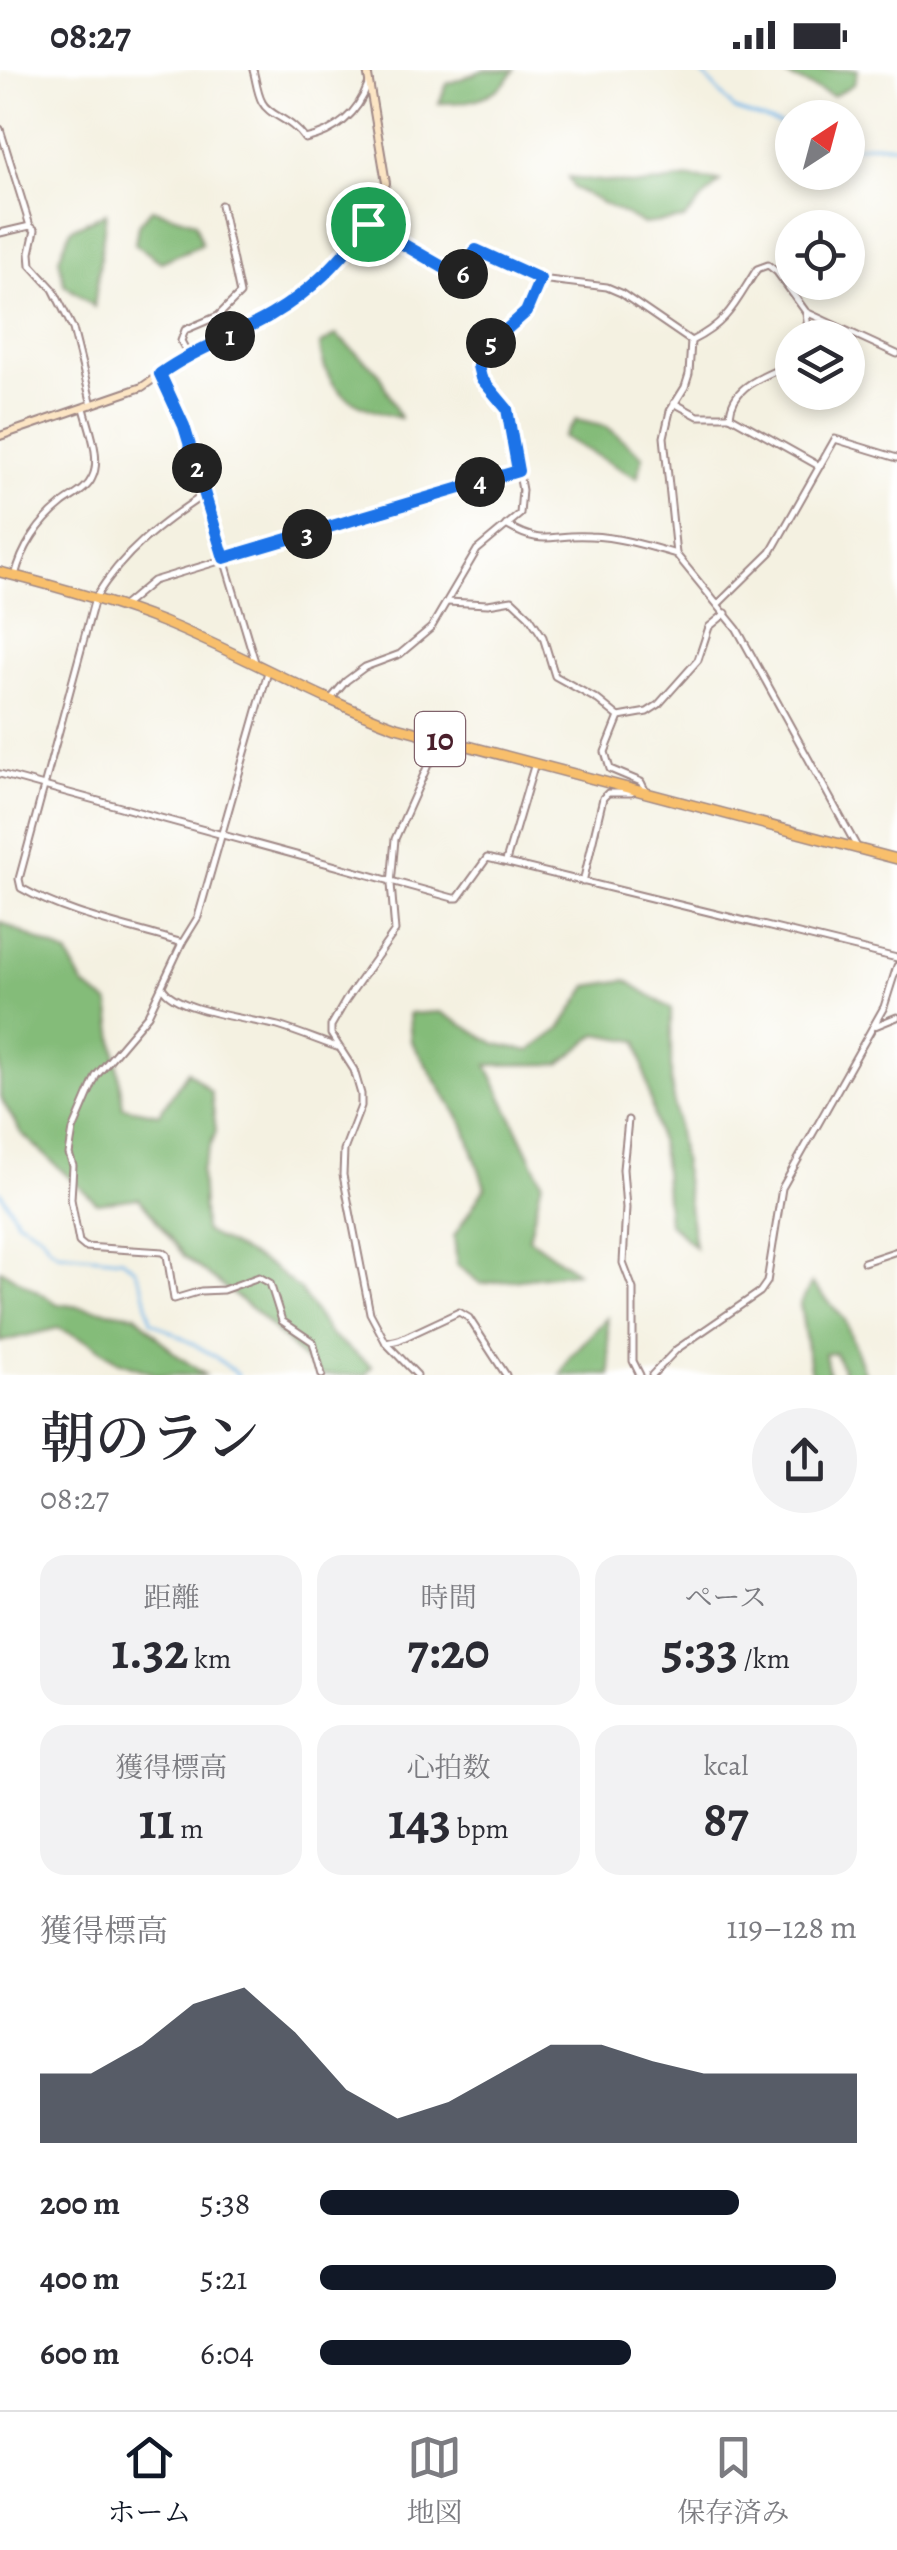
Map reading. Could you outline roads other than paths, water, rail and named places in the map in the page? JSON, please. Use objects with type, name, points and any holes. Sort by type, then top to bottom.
[{"type":"highway","name":"10","points":[[0,572],[122,607],[366,716],[434,738],[897,859]]},
{"type":"main road","points":[[0,436],[142,387],[188,355],[241,331],[293,300],[336,266],[368,224],[386,183],[368,70]]},
{"type":"street","points":[[253,70],[269,112],[298,128],[305,139],[330,132],[360,105],[368,85]]},
{"type":"street","points":[[0,128],[30,226],[36,233],[31,265],[54,289],[73,329],[93,444],[93,478],[56,508],[36,532],[20,556],[14,576]]},
{"type":"street","points":[[188,355],[181,341],[185,330],[218,316],[240,294],[221,205]]},
{"type":"street","points":[[368,224],[460,277],[476,250],[540,279],[608,287],[691,341]]},
{"type":"street","points":[[0,233],[30,226]]},
{"type":"street","points":[[691,341],[715,328],[731,313],[762,266],[772,267],[806,312],[897,354]]},
{"type":"street","points":[[330,700],[365,667],[400,654],[431,628],[478,550],[521,511],[507,409],[481,378],[478,366],[487,347],[526,312],[540,279]]},
{"type":"street","points":[[806,312],[807,320]]},
{"type":"street","points":[[691,341],[689,374],[666,422],[664,451],[676,554],[726,614],[857,848]]},
{"type":"street","points":[[730,416],[731,405],[744,387],[775,372]]},
{"type":"street","points":[[160,374],[184,426],[256,666]]},
{"type":"street","points":[[674,403],[698,416],[730,416],[819,466]]},
{"type":"street","points":[[718,604],[771,552],[835,438],[897,458]]},
{"type":"street","points":[[122,607],[153,581],[518,471]]},
{"type":"street","points":[[182,943],[96,918],[21,888],[19,878],[95,598],[116,565],[164,521],[205,494]]},
{"type":"street","points":[[506,525],[535,539],[591,536],[676,554]]},
{"type":"street","points":[[447,602],[488,604],[512,600],[543,637],[556,676],[619,717],[658,706],[698,660],[709,627],[726,614]]},
{"type":"street","points":[[268,671],[198,917],[148,1015],[96,1076],[73,1130],[68,1154],[74,1166],[71,1199],[79,1242],[85,1246],[167,1255],[174,1298],[263,1278],[270,1283],[282,1321],[313,1342],[322,1375]]},
{"type":"street","points":[[583,882],[603,798],[608,793],[641,791],[646,786],[610,769],[605,752],[619,717]]},
{"type":"street","points":[[417,1375],[386,1343],[370,1314],[343,1175],[344,1150],[361,1106],[361,1094],[354,1070],[331,1034],[334,1018],[395,931],[395,840],[428,765],[434,738]]},
{"type":"street","points":[[506,862],[535,764]]},
{"type":"street","points":[[0,774],[392,884],[458,898],[486,858],[897,958]]},
{"type":"street","points":[[652,1375],[677,1349],[760,1292],[767,1282],[782,1188],[875,1026],[891,993],[897,966]]},
{"type":"street","points":[[162,986],[185,1003],[277,1026],[340,1048]]},
{"type":"street","points":[[875,1026],[897,1017]]},
{"type":"street","points":[[628,1120],[622,1169],[626,1208],[623,1263],[634,1289],[634,1361],[640,1375]]},
{"type":"street","points":[[864,1262],[897,1251]]},
{"type":"street","points":[[386,1343],[460,1312],[469,1318],[506,1375]]},
{"type":"waterway","points":[[699,70],[735,110],[775,122]]},
{"type":"waterway","points":[[865,145],[897,146]]},
{"type":"waterway","points":[[0,1191],[17,1220],[41,1234],[58,1253],[122,1259],[135,1269],[151,1321],[213,1355],[238,1375]]}]
